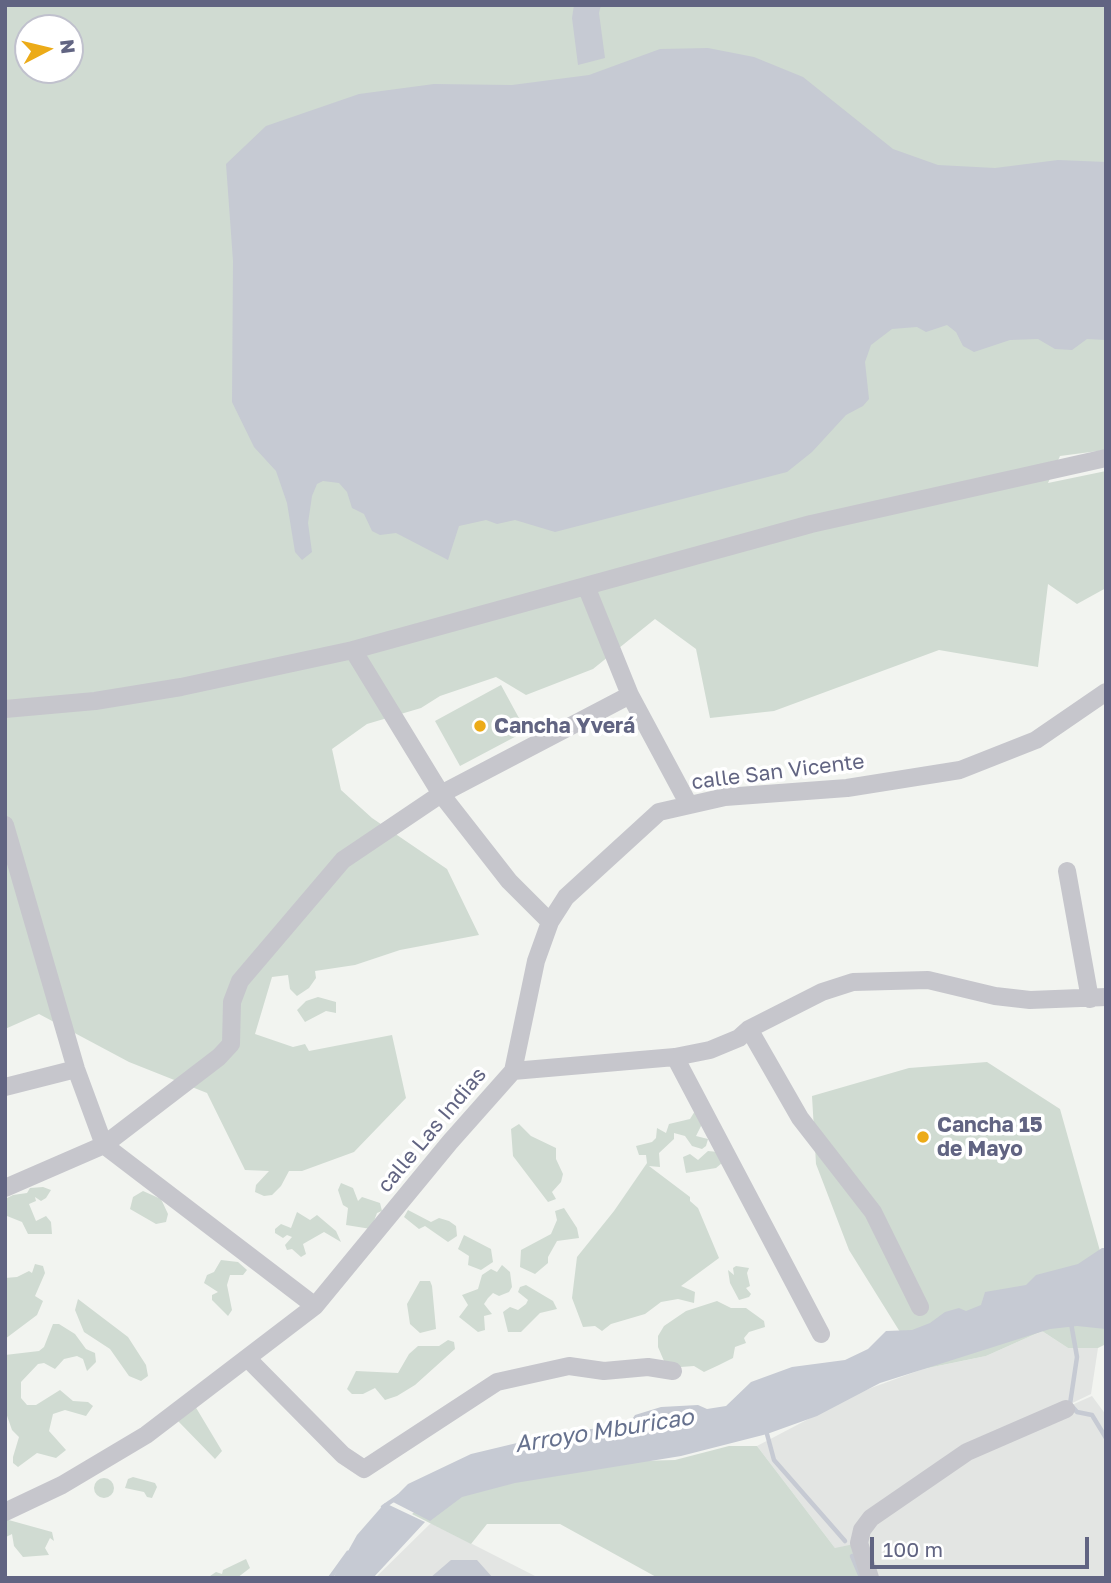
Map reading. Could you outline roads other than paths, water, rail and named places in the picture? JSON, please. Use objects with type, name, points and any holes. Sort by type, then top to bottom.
[{"type":"street","points":[[5,709],[95,701],[181,687],[353,650],[811,524],[1106,458]]},
{"type":"street","points":[[586,586],[630,695],[689,805]]},
{"type":"street","points":[[353,650],[441,794],[509,881],[550,922]]},
{"type":"street","name":"calle San Vicente","points":[[513,1071],[536,961],[550,922],[566,897],[659,812],[725,797],[847,789],[960,770],[1036,740],[1106,692]]},
{"type":"street","points":[[5,1188],[104,1145],[219,1057],[231,1044],[232,1002],[240,981],[343,859],[441,794],[630,695]]},
{"type":"street","points":[[5,825],[76,1069],[104,1145],[315,1306]]},
{"type":"street","points":[[1067,871],[1098,998]]},
{"type":"street","name":"calle Las Indias","points":[[5,1512],[62,1485],[146,1435],[315,1306],[450,1142],[513,1071],[675,1057],[710,1050],[739,1038],[749,1029],[822,992],[853,982],[928,980],[995,996],[1030,1000],[1098,998]]},
{"type":"street","points":[[749,1029],[800,1118],[873,1212],[920,1307]]},
{"type":"street","points":[[675,1057],[821,1334]]},
{"type":"street","points":[[5,1087],[76,1069]]},
{"type":"street","points":[[248,1359],[343,1455],[364,1469],[497,1382],[569,1366],[604,1371],[648,1367],[673,1371]]},
{"type":"street","points":[[870,1578],[859,1543],[862,1530],[871,1518],[967,1452],[1066,1409]]},
{"type":"water","points":[[574,5],[601,5],[599,13],[605,58],[578,65],[572,18]]},
{"type":"water","points":[[708,48],[754,57],[803,77],[893,149],[938,165],[995,168],[1058,160],[1106,162],[1106,340],[1087,339],[1072,350],[1055,349],[1038,339],[1010,340],[974,352],[963,346],[956,332],[947,325],[926,332],[917,327],[892,329],[871,345],[865,362],[869,399],[863,406],[846,415],[812,452],[787,472],[555,532],[515,520],[497,524],[486,520],[459,526],[448,560],[396,533],[380,535],[372,531],[364,514],[352,508],[347,492],[339,483],[323,481],[317,484],[312,496],[308,523],[312,552],[302,560],[295,552],[287,503],[276,471],[254,447],[232,402],[233,261],[226,164],[266,126],[359,94],[434,84],[512,85],[589,75],[660,49]]},
{"type":"water","points":[[1106,1248],[1106,1329],[1077,1326],[1050,1329],[880,1383],[817,1416],[767,1434],[681,1456],[515,1483],[462,1497],[430,1521],[391,1501],[408,1484],[471,1454],[567,1431],[603,1428],[622,1434],[635,1415],[661,1407],[698,1405],[707,1409],[726,1406],[751,1382],[792,1367],[845,1360],[868,1349],[886,1331],[912,1330],[930,1323],[945,1312],[959,1308],[966,1311],[981,1305],[985,1292],[1026,1285],[1036,1275],[1078,1264]]},
{"type":"water","points":[[385,1503],[425,1522],[373,1578],[333,1578],[357,1535]]},
{"type":"water","points":[[451,1560],[477,1560],[493,1578],[430,1578]]},
{"type":"waterway","points":[[1071,1323],[1077,1357],[1070,1404],[1077,1412],[1092,1415],[1106,1438]]},
{"type":"waterway","points":[[767,1434],[774,1460],[845,1541]]},
{"type":"waterway","name":"Arroyo Mburicao","points":[[383,1507],[399,1496]]},
{"type":"waterway","name":"Arroyo Mburicao","points":[[330,1578],[348,1553]]},
{"type":"waterway","points":[[852,1556],[861,1577]]},
{"type":"place","name":"Cancha Yverá","points":[[480,726]]},
{"type":"place","name":"Cancha 15 de Mayo","points":[[923,1137]]}]
